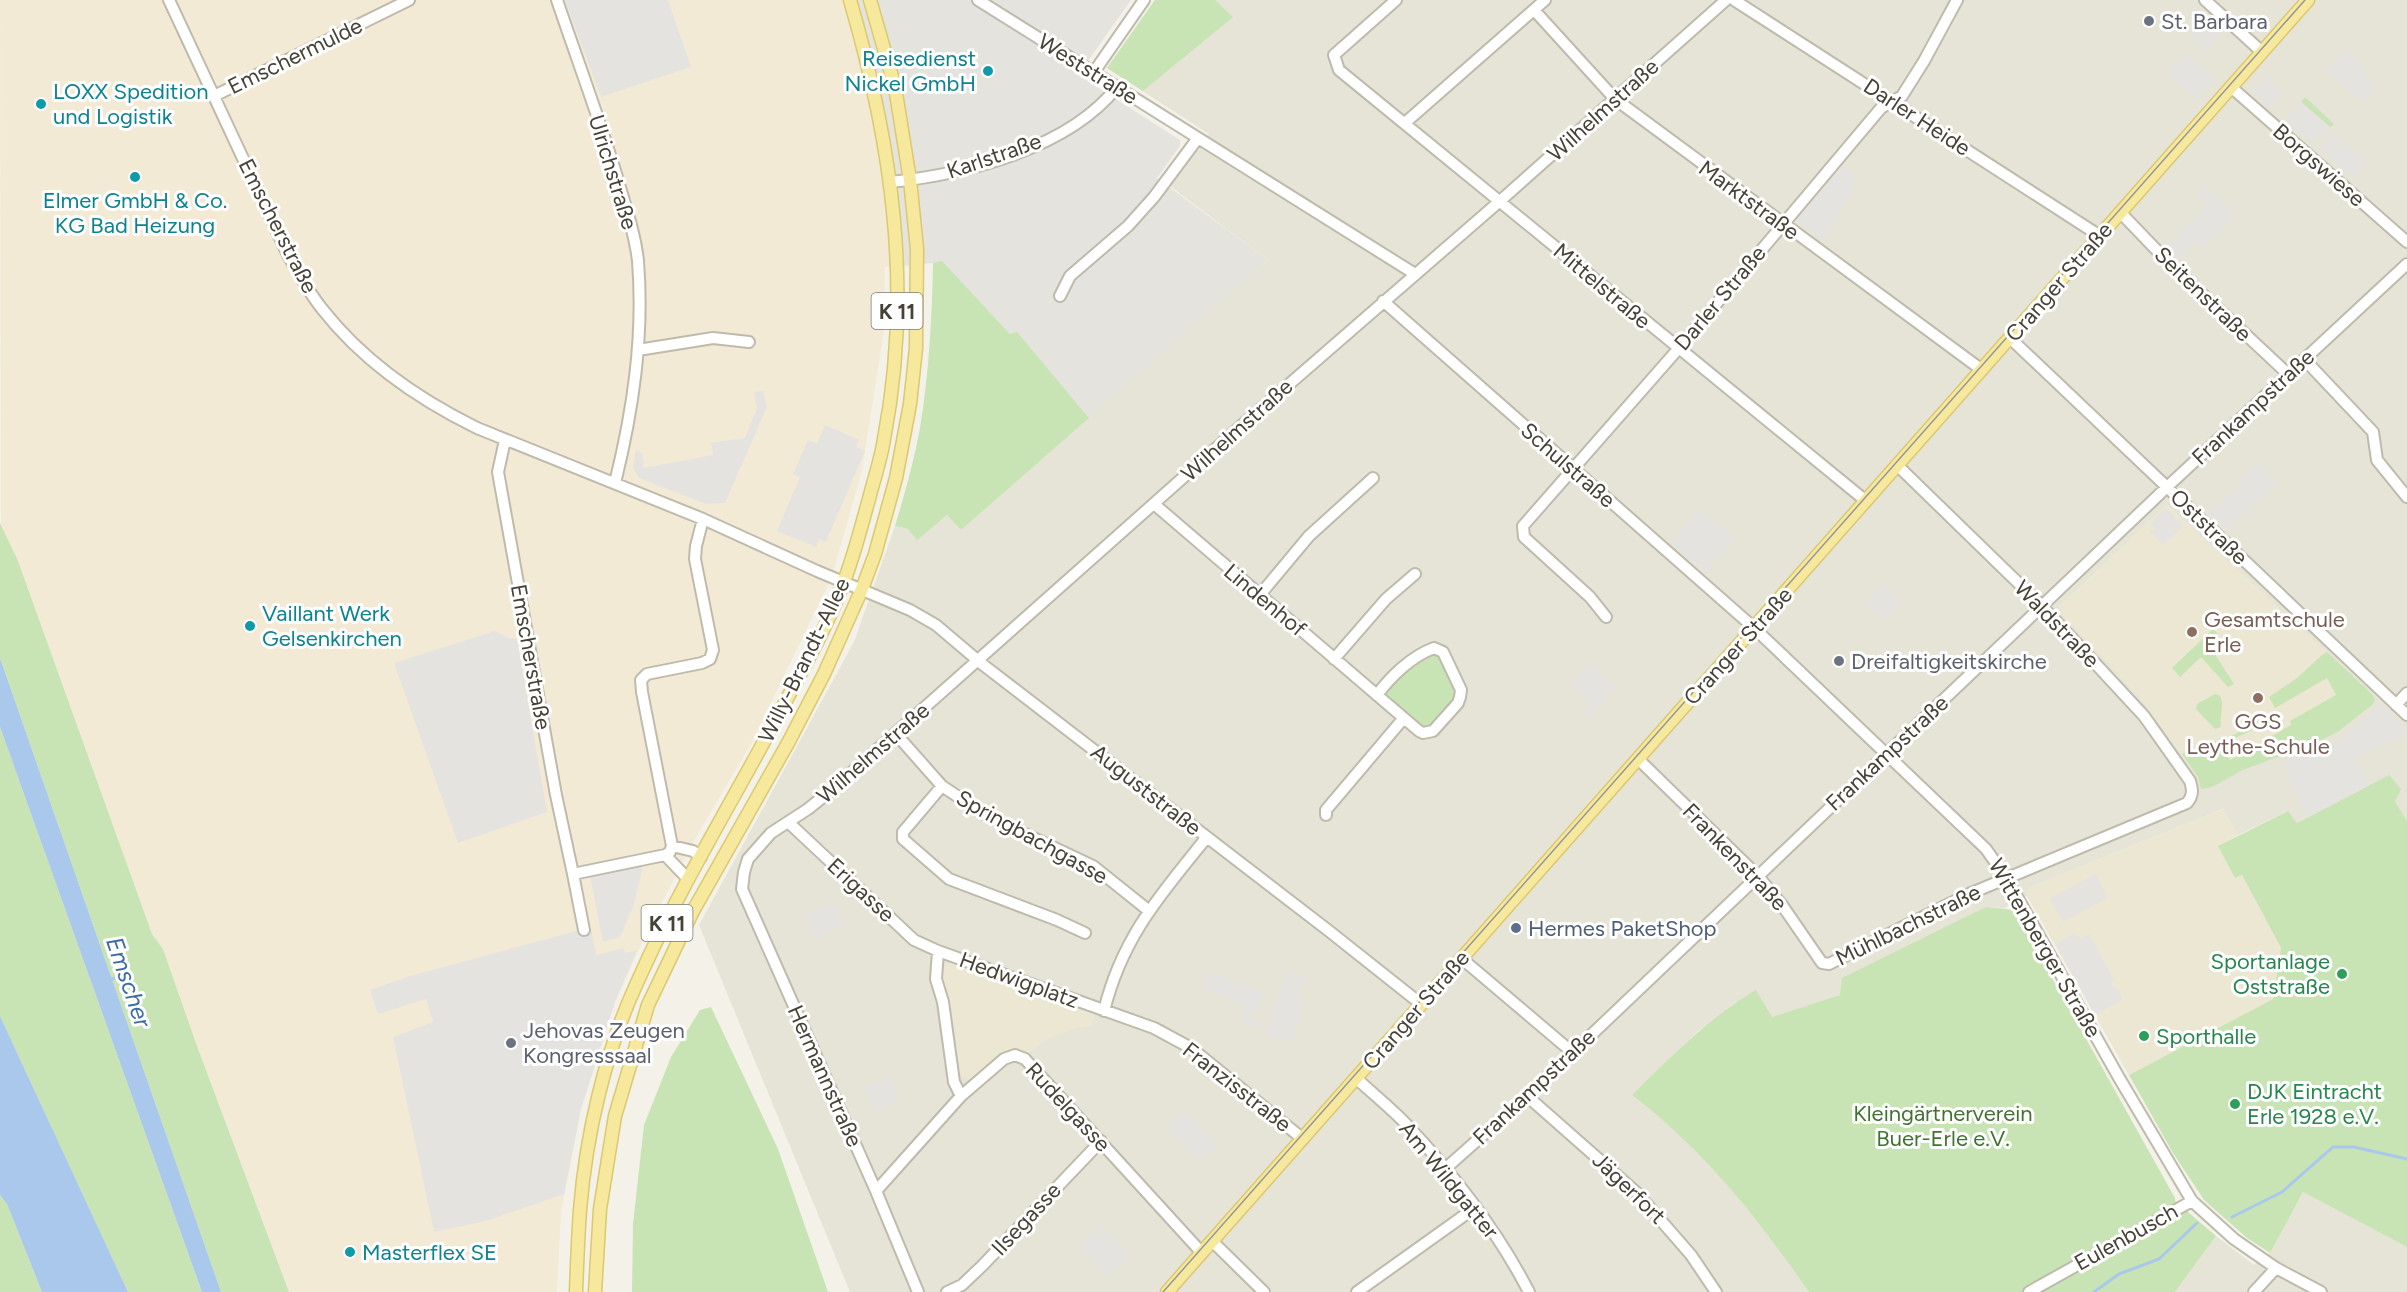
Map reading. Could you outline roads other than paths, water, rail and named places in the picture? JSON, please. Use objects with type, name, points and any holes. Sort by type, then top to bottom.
[{"type":"main road","name":"Willy-Brandt-Allee","points":[[576,1292],[580,1208],[594,1116],[611,1051],[635,986],[688,879],[812,652],[844,582],[856,547],[884,440],[897,323],[898,253],[891,182],[880,112],[850,0]]},
{"type":"main road","name":"Willy-Brandt-Allee","points":[[595,1292],[600,1209],[615,1116],[648,1005],[693,911],[819,684],[862,589],[875,554],[896,478],[910,404],[916,348],[917,249],[910,180],[895,87],[870,0]]},
{"type":"main road","name":"Cranger Straße","points":[[1167,1292],[2308,0]]},
{"type":"street","name":"Emscherstraße","points":[[169,0],[288,255],[322,310],[357,348],[392,378],[451,416],[703,519],[862,589]]},
{"type":"street","name":"Emschermulde","points":[[214,96],[409,0]]},
{"type":"street","name":"Ulrichstraße","points":[[557,0],[628,215],[638,260],[638,350],[632,402],[615,483]]},
{"type":"street","name":"Weststraße","points":[[978,0],[1416,274]]},
{"type":"street","points":[[1094,72],[1144,0]]},
{"type":"street","name":"Mittelstraße","points":[[1396,0],[1334,55],[1339,70],[1406,122],[1866,501]]},
{"type":"street","points":[[1406,122],[1545,0]]},
{"type":"street","name":"Wilhelmstraße","points":[[748,860],[771,833],[834,788],[896,734],[1726,0]]},
{"type":"street","name":"Darler Heide","points":[[1734,0],[2100,236]]},
{"type":"street","name":"Darler Straße","points":[[1606,617],[1590,597],[1524,537],[1523,526],[1678,348],[1881,108],[1891,100],[1902,96],[1956,0]]},
{"type":"street","points":[[2205,0],[2262,52]]},
{"type":"street","name":"Marktstraße","points":[[1534,10],[1615,99],[1982,370]]},
{"type":"street","name":"Karlstraße","points":[[891,182],[967,169],[1038,145],[1083,118],[1108,99],[1117,87]]},
{"type":"street","name":"Borgswiese","points":[[2231,87],[2407,242]]},
{"type":"street","points":[[1060,296],[1070,276],[1128,226],[1154,197],[1198,138]]},
{"type":"street","name":"Seitenstraße","points":[[2120,213],[2288,374]]},
{"type":"street","name":"Frankampstraße","points":[[1446,1168],[1527,1096],[2167,487],[2407,264]]},
{"type":"street","name":"Schulstraße","points":[[1383,301],[1754,628]]},
{"type":"street","points":[[638,350],[713,338],[749,342]]},
{"type":"street","name":"Oststraße","points":[[2010,338],[2407,715]]},
{"type":"street","points":[[2305,360],[2373,432],[2378,460],[2392,481],[2407,497]]},
{"type":"street","name":"Emscherstraße","points":[[505,440],[498,472],[556,795],[584,930]]},
{"type":"street","name":"Waldstraße","points":[[1898,466],[2042,606],[2144,716],[2190,781],[2191,798]]},
{"type":"street","points":[[1259,596],[1310,536],[1373,478]]},
{"type":"street","name":"Lindenhof","points":[[1154,504],[1419,731],[1423,733],[1433,731],[1458,703],[1461,690],[1443,652],[1434,648],[1424,651],[1400,670],[1377,695]]},
{"type":"street","points":[[573,874],[670,852],[672,846],[641,680],[647,674],[702,663],[710,659],[713,650],[695,559],[703,519]]},
{"type":"street","points":[[1334,659],[1386,599],[1415,574]]},
{"type":"street","name":"Auguststraße","points":[[862,589],[910,609],[936,625],[1421,1004]]},
{"type":"street","name":"Wittenberger Straße","points":[[1754,628],[1986,849],[2007,879],[2118,1076],[2192,1201],[2234,1239],[2276,1268],[2321,1292]]},
{"type":"street","points":[[2396,705],[2407,693]]},
{"type":"street","points":[[1326,815],[1326,810],[1403,719]]},
{"type":"street","name":"Springbachgasse","points":[[896,734],[942,786],[987,816],[1093,866],[1148,910]]},
{"type":"street","name":"Frankenstraße","points":[[1638,759],[1757,875],[1782,905],[1822,963]]},
{"type":"street","points":[[942,786],[903,832],[903,839],[949,879],[1085,933]]},
{"type":"street","name":"Mühlbachstraße","points":[[1822,963],[1829,964],[1950,903],[2181,806],[2191,798]]},
{"type":"street","name":"Erigasse","points":[[788,822],[914,940],[938,951]]},
{"type":"street","points":[[1104,1011],[1128,943],[1148,910],[1207,837]]},
{"type":"street","points":[[672,846],[693,851],[701,856]]},
{"type":"street","points":[[664,855],[688,879]]},
{"type":"street","name":"Hermannstraße","points":[[748,860],[742,889],[876,1191],[918,1292]]},
{"type":"street","name":"Hedwigplatz","points":[[961,1096],[954,1082],[944,1002],[936,979],[938,951],[1104,1011]]},
{"type":"street","points":[[1461,958],[1572,1052]]},
{"type":"street","name":"Franzisstraße","points":[[1104,1011],[1154,1028],[1191,1047],[1303,1139]]},
{"type":"street","name":"Rudelgasse","points":[[876,1191],[961,1096],[1004,1059],[1015,1055],[1025,1059],[1202,1253]]},
{"type":"street","name":"Am Wildgatter","points":[[1356,1078],[1406,1123],[1446,1168],[1496,1234],[1529,1292]]},
{"type":"street","name":"Jägerfort","points":[[1527,1096],[1637,1193],[1685,1247],[1716,1292]]},
{"type":"street","name":"Ilsegasse","points":[[946,1292],[962,1285],[983,1265],[1101,1141]]},
{"type":"street","name":"Eulenbusch","points":[[2029,1292],[2192,1201]]},
{"type":"street","points":[[1357,1292],[1476,1207]]},
{"type":"street","points":[[1212,1241],[1264,1292]]},
{"type":"street","points":[[2254,1292],[2276,1268]]},
{"type":"water","points":[[0,658],[221,1292],[202,1292],[0,727]]},
{"type":"water","points":[[0,1016],[128,1292],[42,1292],[7,1204],[0,1195]]},
{"type":"waterway","name":"Emscher","points":[[109,980],[127,974]]},
{"type":"waterway","points":[[2232,1217],[2282,1192],[2333,1147],[2354,1147],[2407,1159]]},
{"type":"waterway","points":[[2094,1292],[2119,1274],[2159,1259],[2197,1223]]},
{"type":"tram line","points":[[1163,1292],[2305,0]]},
{"type":"place","name":"St. Barbara","points":[[2149,21]]},
{"type":"place","name":"Reisedienst Nickel GmbH","points":[[988,71]]},
{"type":"place","name":"LOXX Spedition und Logistik","points":[[41,104]]},
{"type":"place","name":"Elmer GmbH & Co. KG Bad Heizung","points":[[135,177]]},
{"type":"place","name":"Vaillant Werk Gelsenkirchen","points":[[250,626]]},
{"type":"place","name":"Gesamtschule Erle","points":[[2192,632]]},
{"type":"place","name":"Dreifaltigkeitskirche","points":[[1839,661]]},
{"type":"place","name":"GGS Leythe-Schule","points":[[2258,698]]},
{"type":"place","name":"Hermes PaketShop","points":[[1516,928]]},
{"type":"place","name":"Sportanlage Oststraße","points":[[2342,974]]},
{"type":"place","name":"Sporthalle","points":[[2144,1036]]},
{"type":"place","name":"Jehovas Zeugen Kongresssaal","points":[[511,1043]]},
{"type":"place","name":"DJK Eintracht Erle 1928 e.V.","points":[[2235,1104]]},
{"type":"place","name":"Masterflex SE","points":[[350,1252]]},
{"type":"park label","name":"Kleingärtnerverein Buer-Erle e.V.","points":[[1943,1126]]}]
